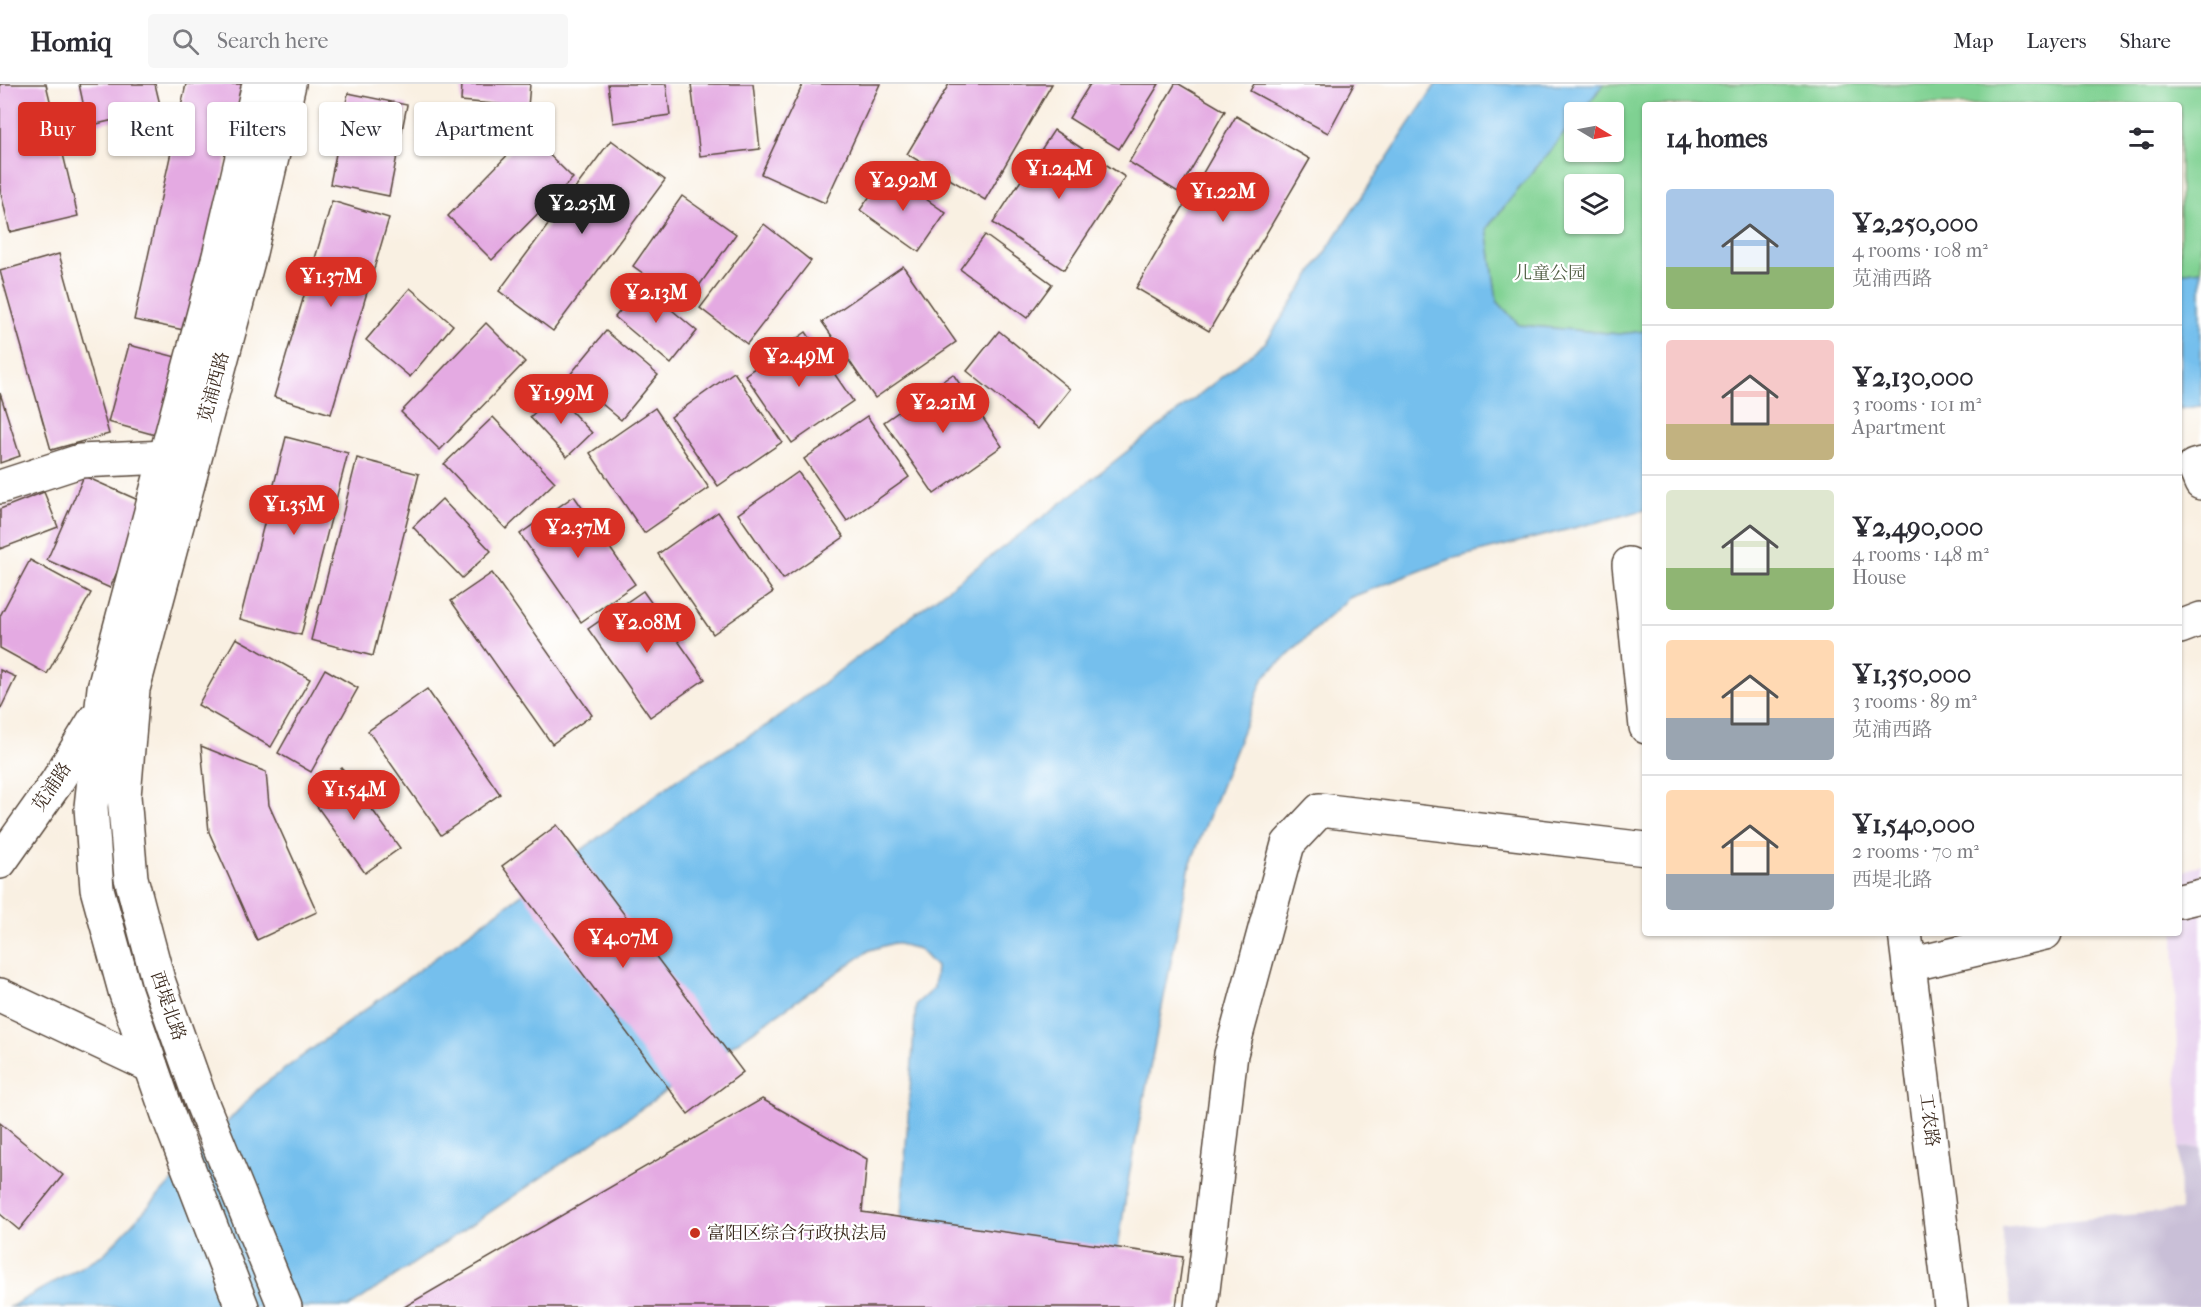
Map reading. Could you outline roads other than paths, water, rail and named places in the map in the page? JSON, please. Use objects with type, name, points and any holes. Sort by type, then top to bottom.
[{"type":"street","name":"苋浦西路","points":[[113,695],[166,457],[219,256],[259,84]]},
{"type":"street","name":"苋浦西路","points":[[113,695],[249,257],[289,84]]},
{"type":"street","points":[[0,487],[80,461],[166,457]]},
{"type":"street","points":[[2201,464],[2194,466],[2201,483]]},
{"type":"street","points":[[1629,564],[1642,689]]},
{"type":"street","points":[[2182,626],[2201,619]]},
{"type":"street","name":"苋浦路","points":[[0,862],[56,783],[113,695]]},
{"type":"street","name":"西堤北路","points":[[113,695],[91,807],[98,889],[124,992],[171,1123],[242,1307]]},
{"type":"street","name":"西堤北路","points":[[113,695],[131,878],[158,980],[201,1101],[285,1307]]},
{"type":"street","points":[[1201,1307],[1231,1054],[1288,844],[1320,810],[1642,849]]},
{"type":"street","points":[[2182,901],[2201,896]]},
{"type":"street","name":"工农路","points":[[1905,936],[1951,1307]]},
{"type":"street","points":[[1909,965],[2032,936]]},
{"type":"street","points":[[0,995],[151,1066]]},
{"type":"water","points":[[1436,84],[1604,84],[1589,102],[1564,102],[1564,134],[1487,228],[1497,301],[1519,325],[1619,334],[1642,331],[1642,511],[1451,559],[1349,598],[1264,677],[1190,865],[1130,1170],[1109,1307],[885,1307],[901,1217],[916,1004],[934,988],[936,967],[919,949],[894,943],[870,950],[579,1152],[349,1307],[10,1307],[104,1254],[259,1088],[679,778],[769,724],[1064,501],[1266,342]]},
{"type":"water","points":[[2201,270],[2201,406],[2182,409],[2182,273]]},
{"type":"place","name":"富阳区综合行政执法局","points":[[695,1233]]},
{"type":"park label","name":"儿童公园","points":[[1550,273]]}]
